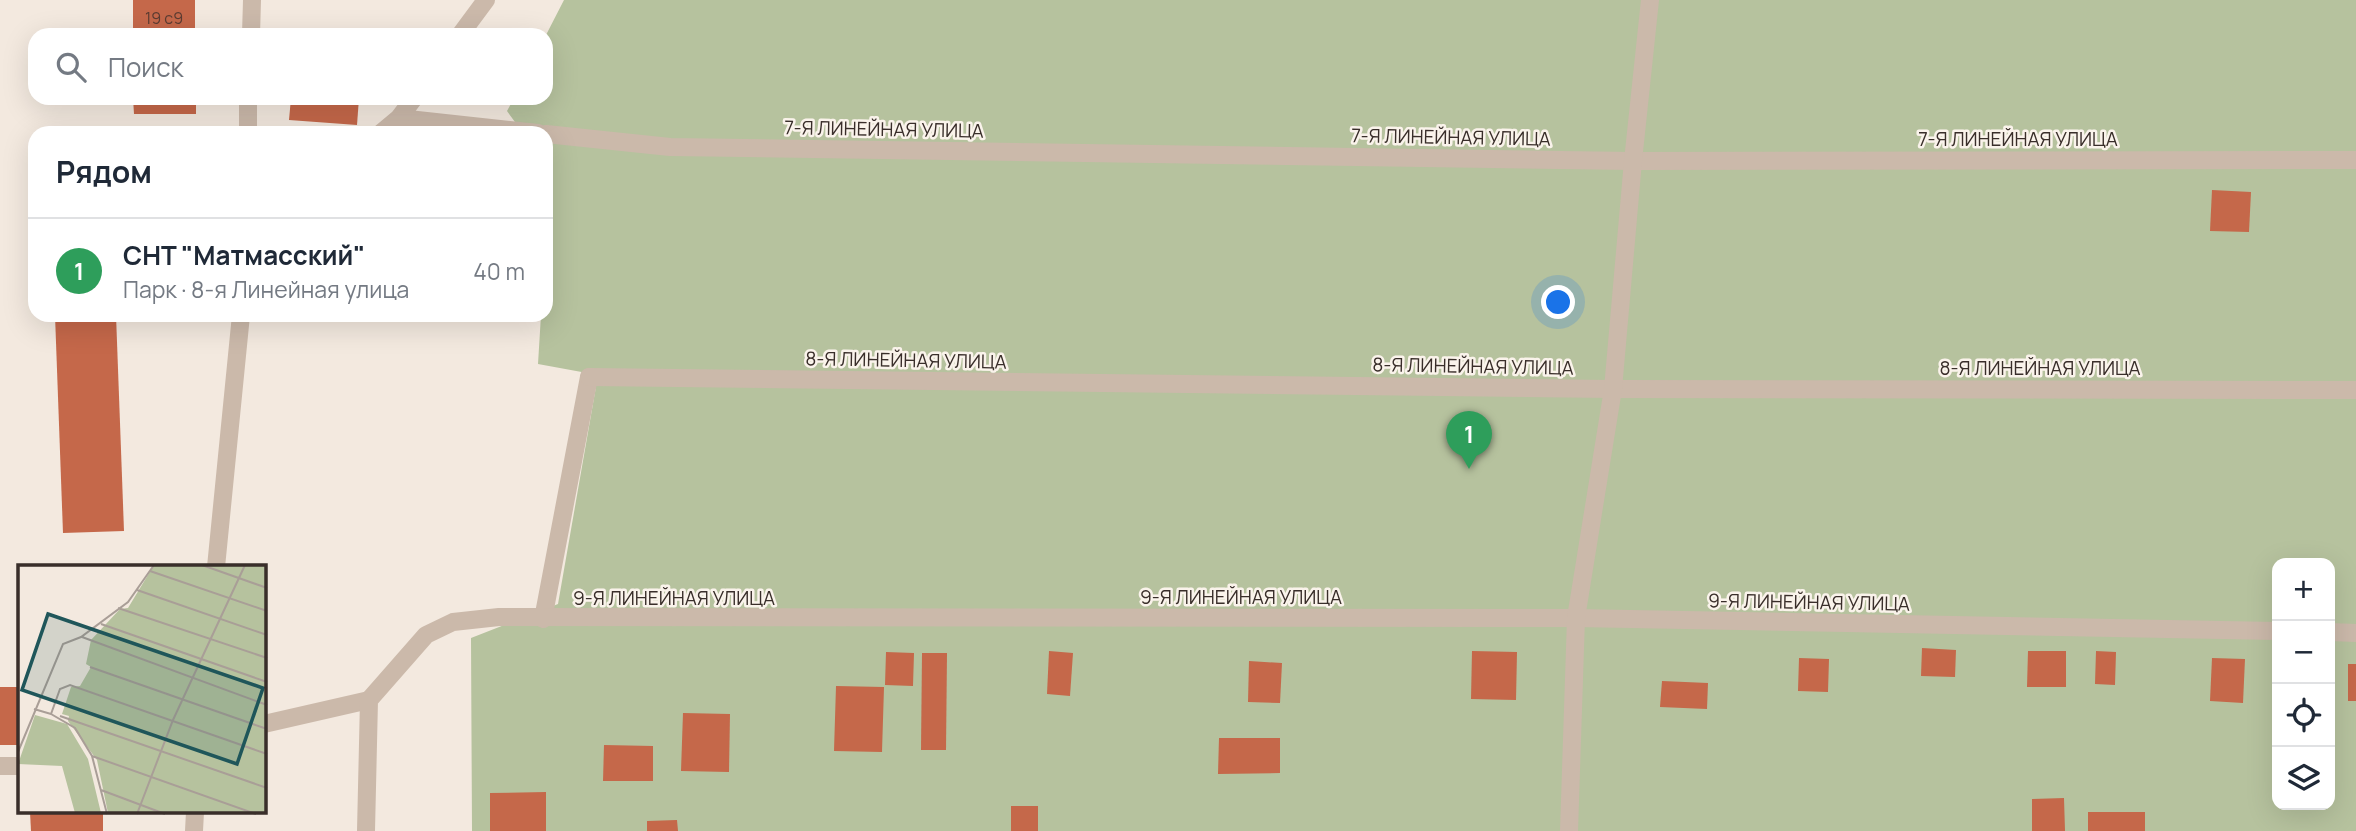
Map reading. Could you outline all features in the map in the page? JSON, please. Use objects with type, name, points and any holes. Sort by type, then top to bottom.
[{"type":"street","points":[[251,28],[252,0]]},
{"type":"street","points":[[465,28],[486,0]]},
{"type":"street","points":[[1569,831],[1576,618],[1613,389],[1650,0]]},
{"type":"street","points":[[248,105],[248,126]]},
{"type":"street","points":[[389,126],[409,105]]},
{"type":"street","points":[[399,118],[473,126]]},
{"type":"street","name":"7-Я ЛИНЕЙНАЯ УЛИЦА","points":[[553,135],[670,147],[1633,161],[2356,160]]},
{"type":"street","points":[[216,565],[240,322]]},
{"type":"street","name":"8-Я ЛИНЕЙНАЯ УЛИЦА","points":[[543,619],[589,377],[1613,389],[2356,390]]},
{"type":"street","name":"9-Я ЛИНЕЙНАЯ УЛИЦА","points":[[369,700],[426,635],[453,622],[499,617],[1576,618],[2272,631]]},
{"type":"street","points":[[2335,632],[2356,633]]},
{"type":"street","points":[[266,724],[369,700],[366,831]]},
{"type":"street","points":[[0,766],[18,766]]},
{"type":"green space","points":[[564,0],[2356,0],[2356,831],[472,831],[471,638],[558,604],[598,375],[538,364],[541,322],[553,322],[553,126],[518,126],[507,111],[510,105],[553,105],[553,28],[550,28]]},
{"type":"building","points":[[133,0],[195,0],[195,28],[133,28]]},
{"type":"building","points":[[133,105],[196,105],[196,114],[134,114]]},
{"type":"building","points":[[290,105],[358,105],[357,125],[289,120]]},
{"type":"building","points":[[2212,190],[2251,192],[2249,232],[2210,231]]},
{"type":"building","points":[[55,322],[116,322],[124,531],[63,533]]},
{"type":"building","points":[[1922,648],[1956,650],[1955,677],[1921,676]]},
{"type":"building","points":[[1049,651],[1073,653],[1070,696],[1047,694]]},
{"type":"building","points":[[1472,651],[1517,652],[1516,700],[1471,699]]},
{"type":"building","points":[[2028,651],[2066,651],[2066,687],[2027,687]]},
{"type":"building","points":[[2096,651],[2116,652],[2115,685],[2095,684]]},
{"type":"building","points":[[886,652],[914,653],[913,686],[885,685]]},
{"type":"building","points":[[922,653],[947,653],[946,750],[921,750]]},
{"type":"building","points":[[1799,658],[1829,659],[1828,692],[1798,691]]},
{"type":"building","points":[[2212,658],[2245,659],[2243,703],[2210,701]]},
{"type":"building","points":[[1249,661],[1282,663],[1280,703],[1248,702]]},
{"type":"building","points":[[2348,664],[2356,664],[2356,701],[2348,701]]},
{"type":"building","points":[[1662,681],[1708,683],[1707,709],[1660,707]]},
{"type":"building","points":[[836,686],[884,687],[882,752],[834,751]]},
{"type":"building","points":[[0,687],[18,687],[18,745],[0,745]]},
{"type":"building","points":[[683,713],[730,714],[729,772],[681,771]]},
{"type":"building","points":[[1219,738],[1280,738],[1280,773],[1218,774]]},
{"type":"building","points":[[604,745],[653,746],[653,781],[603,781]]},
{"type":"building","points":[[546,792],[546,831],[490,831],[490,793]]},
{"type":"building","points":[[2064,798],[2065,831],[2032,831],[2032,799]]},
{"type":"building","points":[[1011,806],[1038,806],[1038,831],[1011,831]]},
{"type":"building","points":[[2088,812],[2145,812],[2145,831],[2088,831]]},
{"type":"building","points":[[30,814],[103,814],[103,831],[31,831]]},
{"type":"building","points":[[677,820],[678,831],[647,831],[647,821]]},
{"type":"place","name":"СНТ \"Матмасский\"","points":[[1469,469]]}]
